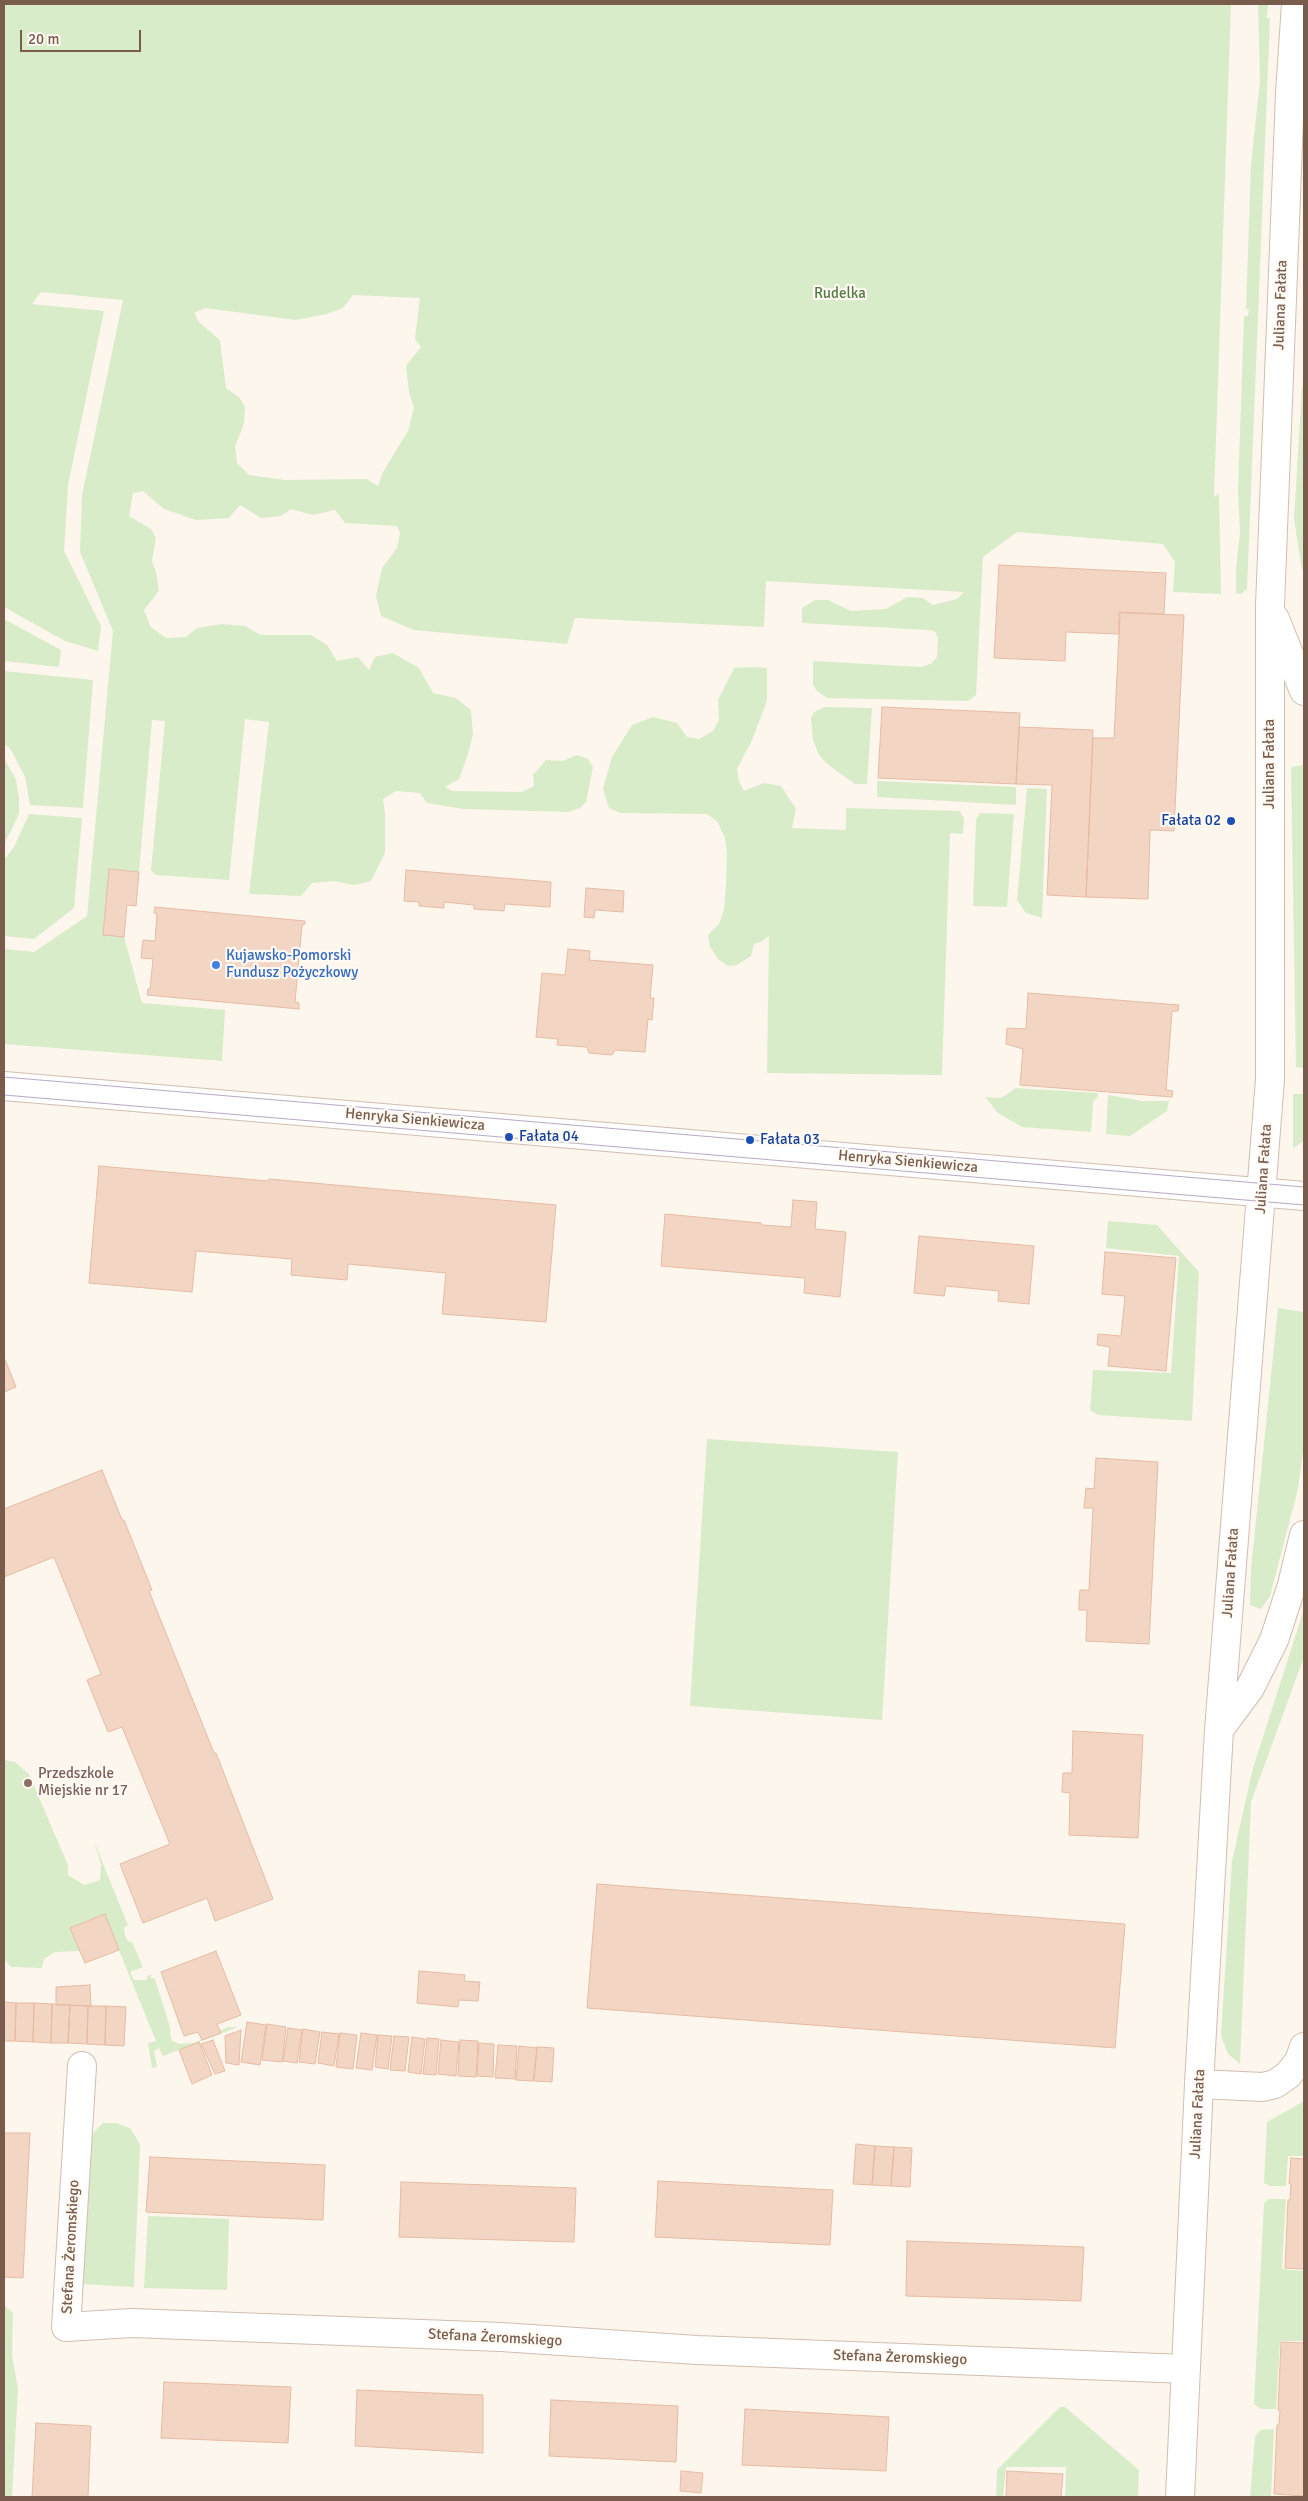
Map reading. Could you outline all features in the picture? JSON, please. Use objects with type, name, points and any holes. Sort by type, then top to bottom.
[{"type":"street","name":"Juliana Fałata","points":[[1180,2497],[1199,2084],[1219,1730],[1270,1079],[1270,606],[1290,93],[1296,4]]},
{"type":"street","name":"Juliana Fałata","points":[[1270,606],[1304,691]]},
{"type":"street","name":"Henryka Sienkiewicza","points":[[4,1086],[1304,1196]]},
{"type":"street","points":[[1219,1730],[1250,1688],[1274,1640],[1292,1585],[1304,1535]]},
{"type":"street","points":[[1199,2084],[1263,2087],[1276,2084],[1288,2075],[1299,2061],[1304,2047]]},
{"type":"street","name":"Stefana Żeromskiego","points":[[82,2066],[66,2327],[132,2323],[501,2337],[697,2350],[1186,2369]]},
{"type":"green space","name":"Rudelka","points":[[4,4],[1231,4],[1214,497],[1219,493],[1221,594],[1173,592],[1175,562],[1163,544],[1017,532],[983,557],[976,695],[968,701],[828,698],[818,692],[813,685],[813,661],[920,667],[931,664],[937,657],[938,638],[935,632],[930,630],[802,623],[802,608],[815,600],[828,600],[851,611],[886,609],[907,597],[923,598],[933,605],[957,599],[964,592],[766,581],[764,627],[575,618],[567,644],[414,630],[381,616],[376,596],[382,568],[397,548],[400,533],[397,526],[345,523],[335,510],[313,515],[291,509],[281,516],[261,518],[240,505],[229,518],[196,520],[164,509],[143,491],[133,493],[129,516],[151,529],[156,538],[152,561],[159,591],[144,610],[151,627],[166,638],[186,637],[197,628],[222,624],[245,626],[261,635],[311,635],[327,645],[337,661],[358,657],[369,670],[375,657],[393,653],[419,668],[433,693],[456,698],[471,710],[473,735],[467,757],[459,779],[445,787],[452,791],[522,792],[534,786],[533,775],[546,760],[563,761],[577,755],[588,759],[593,767],[586,802],[580,808],[569,812],[463,809],[427,803],[420,793],[396,791],[383,799],[385,853],[371,881],[354,885],[334,881],[312,883],[301,896],[249,894],[269,722],[245,719],[229,880],[156,875],[151,870],[165,721],[152,720],[139,872],[109,869],[103,935],[124,937],[142,1003],[225,1010],[222,1061],[4,1044],[4,949],[34,952],[87,916],[113,631],[80,552],[82,495],[123,300],[41,292],[32,304],[104,311],[68,485],[64,551],[101,626],[98,651],[65,641],[4,607]],"holes":[[[353,295],[420,298],[415,339],[421,347],[406,366],[409,392],[414,408],[408,431],[383,472],[378,486],[366,479],[285,480],[249,475],[237,463],[235,447],[244,423],[245,407],[240,398],[226,388],[220,340],[199,322],[194,313],[205,308],[296,320],[327,314],[343,308]]]},
{"type":"green space","points":[[1258,4],[1268,4],[1267,18],[1270,18],[1247,589],[1241,594],[1236,593],[1236,569],[1240,532],[1238,491],[1244,316],[1248,316],[1249,309],[1246,309],[1251,164],[1260,81]]},
{"type":"green space","points":[[1304,376],[1304,569],[1302,570],[1294,519]]},
{"type":"green space","points":[[4,619],[61,650],[59,667],[4,661]]},
{"type":"green space","points":[[734,668],[767,668],[767,701],[752,740],[737,769],[739,781],[744,791],[764,783],[781,786],[796,809],[792,828],[846,830],[846,808],[960,811],[964,819],[963,834],[950,833],[942,1075],[767,1073],[769,936],[761,942],[754,944],[751,956],[737,965],[728,966],[718,959],[710,947],[708,935],[719,924],[724,909],[726,885],[727,854],[725,838],[717,821],[707,814],[620,813],[609,808],[603,789],[612,757],[632,725],[653,717],[677,723],[687,737],[699,739],[713,731],[719,720],[718,700]]},
{"type":"green space","points":[[4,671],[93,680],[83,808],[30,805],[25,777],[11,750],[4,743]]},
{"type":"green space","points":[[824,707],[872,708],[867,784],[855,784],[826,763],[819,755],[813,740],[811,718],[814,712]]},
{"type":"green space","points":[[4,758],[16,780],[19,814],[4,845]]},
{"type":"green space","points":[[1302,765],[1304,768],[1304,1068],[1296,1067],[1291,767]]},
{"type":"green space","points":[[877,781],[1016,787],[1016,805],[877,797]]},
{"type":"green space","points":[[1027,788],[1047,789],[1042,918],[1026,913],[1017,900]]},
{"type":"green space","points":[[980,813],[1014,814],[1007,907],[973,906],[976,820]]},
{"type":"green space","points":[[29,814],[82,818],[74,908],[34,939],[4,936],[4,860],[14,847]]},
{"type":"green space","points":[[1016,1088],[1098,1093],[1097,1098],[1093,1102],[1091,1132],[1022,1127],[998,1113],[985,1097],[1001,1098]]},
{"type":"green space","points":[[1293,1094],[1304,1094],[1304,1141],[1293,1148]]},
{"type":"green space","points":[[1108,1095],[1142,1101],[1169,1101],[1167,1111],[1130,1136],[1106,1134]]},
{"type":"green space","points":[[1108,1221],[1157,1225],[1199,1272],[1192,1421],[1098,1415],[1090,1410],[1093,1370],[1171,1373],[1179,1256],[1106,1248]]},
{"type":"green space","points":[[1278,1308],[1304,1312],[1304,1445],[1298,1489],[1270,1596],[1261,1609],[1250,1605],[1251,1569]]},
{"type":"green space","points":[[707,1439],[898,1452],[882,1720],[690,1706]]},
{"type":"green space","points":[[1304,1609],[1304,1657],[1251,1802],[1240,2064],[1228,2054],[1221,2036],[1232,1861],[1253,1768]]},
{"type":"green space","points":[[4,1760],[15,1762],[29,1774],[68,1865],[68,1875],[84,1885],[100,1880],[101,1864],[93,1839],[128,1925],[124,1928],[125,1936],[128,1941],[132,1942],[143,1967],[130,1972],[134,1980],[147,1980],[147,1976],[153,1974],[150,1977],[155,1979],[170,2027],[171,2040],[179,2044],[194,2043],[228,2027],[238,2027],[163,2056],[159,2048],[154,2051],[157,2067],[152,2068],[148,2043],[156,2041],[104,1914],[71,1928],[80,1951],[55,1952],[44,1959],[42,1968],[11,1967],[4,1959]]},
{"type":"green space","points":[[1304,2101],[1304,2156],[1288,2156],[1286,2186],[1270,2186],[1264,2183],[1267,2122]]},
{"type":"green space","points":[[103,2123],[116,2123],[131,2129],[140,2145],[134,2287],[79,2284],[87,2146],[95,2131]]},
{"type":"green space","points":[[1269,2199],[1286,2199],[1282,2269],[1304,2271],[1304,2341],[1280,2341],[1276,2409],[1261,2409],[1254,2404],[1264,2203]]},
{"type":"green space","points":[[148,2216],[229,2219],[227,2290],[144,2288]]},
{"type":"green space","points":[[4,2305],[13,2313],[12,2355],[18,2389],[12,2497],[4,2497]]},
{"type":"green space","points":[[1060,2407],[1065,2407],[1139,2470],[1138,2497],[1065,2497],[1066,2467],[1006,2467],[1003,2497],[996,2497],[997,2470]]},
{"type":"green space","points":[[1274,2429],[1271,2497],[1250,2497],[1255,2437],[1260,2430]]},
{"type":"building","points":[[999,565],[1166,573],[1164,614],[1119,612],[1119,634],[1066,632],[1065,661],[994,658]]},
{"type":"building","points":[[1120,613],[1184,615],[1174,831],[1150,830],[1148,899],[1086,897],[1093,738],[1114,738]]},
{"type":"building","points":[[882,707],[1020,713],[1016,784],[878,778]]},
{"type":"building","points":[[1019,727],[1093,730],[1086,897],[1047,895],[1052,785],[1016,784]]},
{"type":"building","points":[[109,869],[139,872],[136,906],[127,905],[124,937],[103,935]]},
{"type":"building","points":[[406,870],[551,882],[550,907],[505,904],[504,911],[474,909],[474,905],[444,902],[444,908],[419,906],[419,902],[404,901]]},
{"type":"building","points":[[586,888],[624,891],[623,912],[595,910],[594,918],[584,917]]},
{"type":"building","points":[[155,907],[305,921],[305,924],[302,925],[295,1002],[299,1003],[299,1009],[147,995],[148,989],[150,989],[153,959],[141,958],[143,940],[155,941],[157,914],[154,913]]},
{"type":"building","points":[[568,949],[590,951],[589,960],[653,965],[650,998],[654,998],[652,1020],[648,1019],[645,1052],[615,1050],[612,1055],[589,1053],[587,1047],[557,1045],[558,1039],[536,1037],[542,973],[565,975]]},
{"type":"building","points":[[1028,993],[1179,1005],[1178,1011],[1172,1011],[1166,1090],[1173,1091],[1172,1097],[1020,1085],[1023,1049],[1006,1044],[1007,1028],[1026,1029]]},
{"type":"building","points":[[99,1166],[268,1181],[269,1179],[556,1205],[546,1322],[442,1314],[446,1273],[348,1264],[347,1280],[291,1275],[292,1259],[196,1251],[192,1292],[89,1283]]},
{"type":"building","points":[[793,1200],[817,1202],[815,1229],[846,1232],[840,1297],[804,1293],[805,1278],[661,1266],[665,1214],[791,1227]]},
{"type":"building","points":[[919,1236],[1034,1246],[1029,1304],[998,1301],[999,1291],[946,1286],[944,1296],[914,1293]]},
{"type":"building","points":[[1105,1252],[1176,1258],[1166,1371],[1108,1366],[1110,1347],[1097,1345],[1098,1334],[1121,1336],[1125,1296],[1102,1294]]},
{"type":"building","points":[[4,1357],[16,1387],[4,1392]]},
{"type":"building","points":[[1096,1458],[1158,1462],[1149,1644],[1086,1641],[1087,1610],[1079,1610],[1079,1600],[1080,1590],[1089,1590],[1093,1508],[1084,1508],[1086,1488],[1094,1489]]},
{"type":"building","points":[[102,1470],[152,1590],[149,1591],[214,1753],[216,1753],[273,1899],[215,1921],[207,1898],[143,1923],[120,1864],[170,1844],[122,1727],[108,1732],[87,1680],[101,1674],[54,1557],[4,1577],[4,1509]]},
{"type":"building","points":[[1073,1731],[1143,1735],[1138,1838],[1069,1835],[1070,1793],[1062,1792],[1063,1773],[1072,1773]]},
{"type":"building","points":[[597,1884],[1125,1924],[1115,2048],[587,2008]]},
{"type":"building","points":[[105,1914],[119,1950],[85,1963],[70,1928]]},
{"type":"building","points":[[216,1951],[241,2015],[217,2024],[221,2033],[202,2040],[198,2032],[184,2036],[161,1972]]},
{"type":"building","points":[[419,1971],[465,1975],[464,1981],[480,1982],[478,2001],[459,2000],[458,2007],[417,2003]]},
{"type":"building","points":[[90,1985],[91,2006],[56,2005],[56,1987]]},
{"type":"building","points":[[4,2002],[16,2003],[15,2041],[4,2041]]},
{"type":"building","points":[[16,2003],[34,2003],[33,2042],[15,2041]]},
{"type":"building","points":[[34,2003],[52,2004],[51,2043],[33,2042]]},
{"type":"building","points":[[52,2004],[70,2005],[68,2043],[51,2043]]},
{"type":"building","points":[[70,2005],[88,2006],[87,2044],[68,2043]]},
{"type":"building","points":[[88,2006],[106,2006],[105,2045],[87,2044]]},
{"type":"building","points":[[106,2006],[126,2007],[124,2046],[105,2045]]},
{"type":"building","points":[[247,2022],[266,2025],[260,2065],[241,2062]]},
{"type":"building","points":[[267,2024],[286,2027],[282,2062],[262,2060]]},
{"type":"building","points":[[288,2028],[302,2030],[297,2063],[283,2061]]},
{"type":"building","points":[[303,2029],[320,2032],[315,2064],[299,2062]]},
{"type":"building","points":[[241,2030],[239,2065],[226,2063],[225,2036]]},
{"type":"building","points":[[322,2032],[339,2034],[334,2066],[318,2063]]},
{"type":"building","points":[[340,2033],[357,2035],[353,2069],[336,2067]]},
{"type":"building","points":[[361,2033],[377,2035],[372,2070],[356,2068]]},
{"type":"building","points":[[378,2035],[392,2036],[388,2069],[375,2067]]},
{"type":"building","points":[[394,2036],[409,2037],[405,2071],[390,2070]]},
{"type":"building","points":[[412,2037],[425,2039],[421,2074],[408,2072]]},
{"type":"building","points":[[427,2038],[439,2039],[436,2075],[423,2074]]},
{"type":"building","points":[[213,2040],[225,2071],[215,2074],[201,2044]]},
{"type":"building","points":[[441,2040],[459,2042],[456,2076],[438,2074]]},
{"type":"building","points":[[460,2040],[478,2041],[476,2077],[458,2076]]},
{"type":"building","points":[[199,2042],[212,2075],[192,2084],[179,2050]]},
{"type":"building","points":[[479,2043],[494,2044],[493,2077],[477,2076]]},
{"type":"building","points":[[498,2045],[517,2046],[515,2079],[495,2078]]},
{"type":"building","points":[[519,2046],[537,2048],[533,2081],[516,2080]]},
{"type":"building","points":[[537,2047],[554,2048],[552,2082],[534,2081]]},
{"type":"building","points":[[4,2133],[30,2133],[23,2278],[4,2277]]},
{"type":"building","points":[[856,2144],[875,2146],[872,2185],[853,2184]]},
{"type":"building","points":[[875,2146],[894,2147],[891,2186],[872,2185]]},
{"type":"building","points":[[894,2147],[912,2148],[910,2187],[891,2186]]},
{"type":"building","points":[[150,2157],[325,2165],[323,2220],[146,2212]]},
{"type":"building","points":[[1291,2158],[1304,2159],[1304,2269],[1285,2268]]},
{"type":"building","points":[[658,2181],[833,2190],[830,2245],[655,2237]]},
{"type":"building","points":[[401,2182],[576,2188],[574,2242],[399,2237]]},
{"type":"building","points":[[907,2241],[1084,2247],[1081,2301],[906,2296]]},
{"type":"building","points":[[1281,2342],[1304,2343],[1304,2496],[1274,2494],[1277,2425],[1279,2424],[1280,2411],[1278,2410]]},
{"type":"building","points":[[164,2382],[291,2387],[288,2443],[161,2438]]},
{"type":"building","points":[[357,2390],[483,2395],[483,2453],[355,2446]]},
{"type":"building","points":[[551,2400],[678,2406],[676,2462],[549,2456]]},
{"type":"building","points":[[745,2409],[889,2417],[886,2471],[742,2465]]},
{"type":"building","points":[[36,2423],[91,2426],[88,2497],[32,2497]]},
{"type":"building","points":[[681,2471],[703,2473],[701,2493],[680,2491]]},
{"type":"building","points":[[1007,2471],[1063,2474],[1061,2497],[1006,2497]]},
{"type":"tram line","points":[[4,1077],[1304,1187]]},
{"type":"tram line","points":[[4,1095],[1304,1205]]},
{"type":"place","name":"Fałata 02","points":[[1231,821]]},
{"type":"place","name":"Kujawsko-Pomorski Fundusz Pożyczkowy","points":[[216,965]]},
{"type":"place","name":"Fałata 04","points":[[509,1137]]},
{"type":"place","name":"Fałata 03","points":[[750,1140]]},
{"type":"place","name":"Przedszkole Miejskie nr 17","points":[[28,1783]]}]
